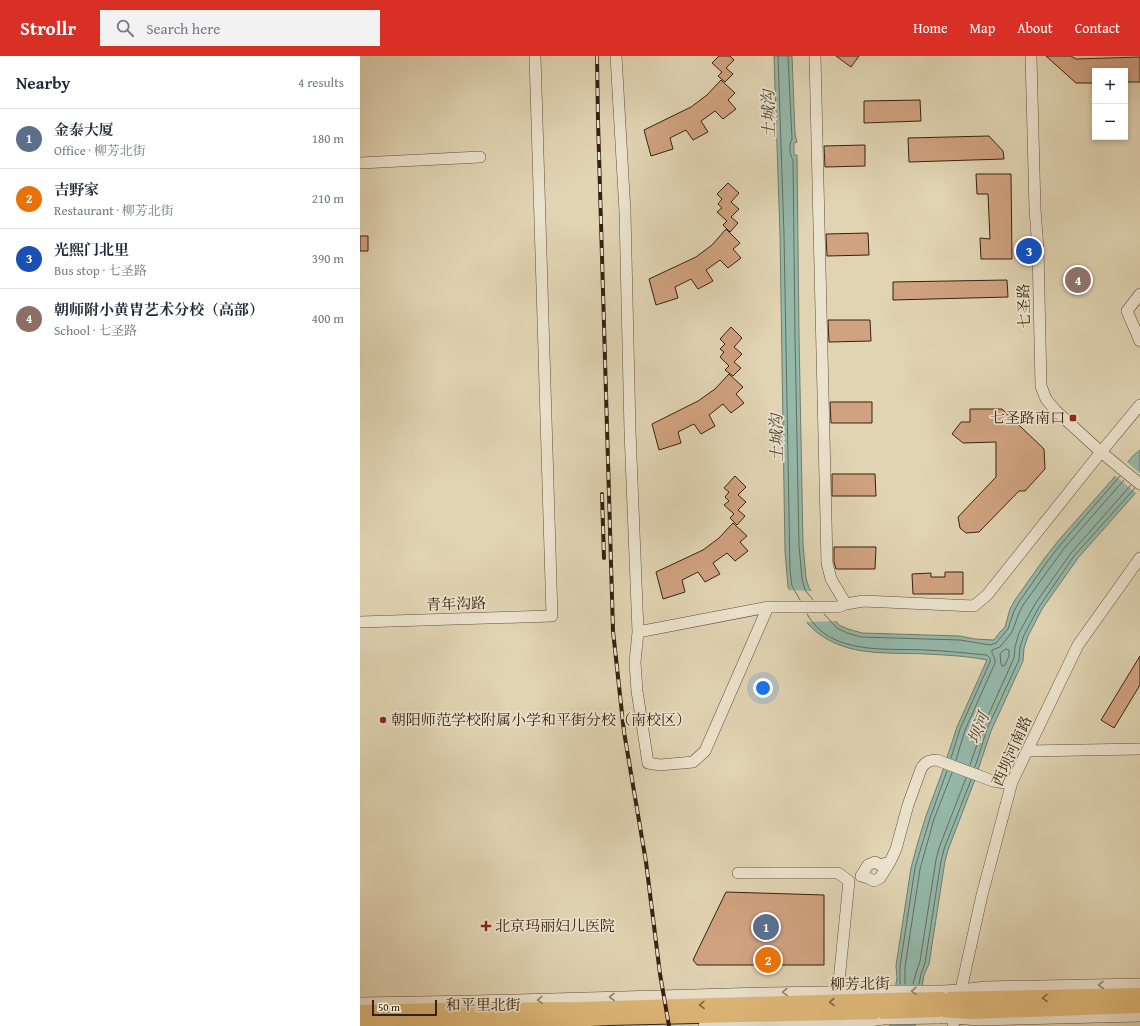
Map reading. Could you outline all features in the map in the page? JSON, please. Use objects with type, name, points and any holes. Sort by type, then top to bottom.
[{"type":"main road","name":"柳芳北街","points":[[957,1009],[1140,995]]},
{"type":"main road","name":"柳芳北街","points":[[581,1013],[940,1005],[957,1009],[1130,1014]]},
{"type":"main road","name":"和平里北街","points":[[360,1012],[442,1010],[581,1013]]},
{"type":"main road","name":"和平里北街","points":[[360,1024],[520,1023],[581,1013]]},
{"type":"street","name":"青年沟路","points":[[360,622],[552,616],[535,56]]},
{"type":"street","points":[[616,56],[625,212],[630,431],[638,632],[635,662],[637,691],[648,763],[660,765],[694,762],[705,751],[768,608]]},
{"type":"street","points":[[815,56],[827,563],[831,579],[842,605]]},
{"type":"street","name":"七圣路","points":[[1031,56],[1041,386],[1046,399],[1056,410],[1104,454],[1140,484]]},
{"type":"street","points":[[360,163],[480,157]]},
{"type":"street","points":[[1140,294],[1127,311],[1140,341]]},
{"type":"street","points":[[638,632],[768,608],[842,605],[863,601],[974,606],[987,596],[1104,454],[1140,405]]},
{"type":"street","name":"西坝河南路","points":[[957,1009],[982,895],[1011,784],[1078,645],[1140,558]]},
{"type":"street","points":[[1027,752],[1140,749]]},
{"type":"street","points":[[849,881],[861,876],[874,881],[880,878],[896,849],[908,805],[921,769],[930,760],[937,760],[993,781],[1011,784]]},
{"type":"street","points":[[738,873],[838,873],[849,881]]},
{"type":"street","points":[[838,991],[849,881]]},
{"type":"street","points":[[360,1003],[581,1013],[838,991],[884,1006],[940,1005],[957,1009],[984,987],[1140,984]]},
{"type":"street","points":[[704,1026],[870,1023],[884,1006]]},
{"type":"street","points":[[1130,1014],[1140,1016]]},
{"type":"water","name":"坝河","points":[[774,56],[792,56],[795,134],[797,142],[794,143],[794,155],[797,155],[803,544],[806,578],[809,588],[839,625],[862,633],[960,636],[975,639],[994,640],[1005,627],[1010,609],[1015,600],[1044,559],[1058,541],[1140,450],[1140,488],[1078,558],[1042,609],[1028,636],[1024,648],[1023,661],[991,731],[974,782],[948,850],[929,964],[924,975],[915,1026],[890,1026],[897,977],[896,966],[911,868],[926,816],[957,727],[987,660],[949,655],[879,653],[848,648],[834,643],[821,635],[808,624],[788,587],[785,551],[780,235]]},
{"type":"pier","points":[[1126,461],[1140,473],[1140,491],[1137,494],[1114,475]]},
{"type":"pier","points":[[787,590],[814,591],[838,621],[804,622]]},
{"type":"building","points":[[719,56],[730,56],[734,60],[726,68],[733,74],[725,82],[718,76],[722,72],[712,63]]},
{"type":"building","points":[[836,56],[859,56],[851,67]]},
{"type":"building","points":[[1046,56],[1071,56],[1076,59],[1140,57],[1140,82],[1128,82],[1128,68],[1092,68],[1092,83],[1076,83]]},
{"type":"building","points":[[721,80],[735,93],[728,100],[736,109],[723,119],[715,111],[701,121],[708,132],[693,140],[686,130],[670,138],[673,149],[651,156],[644,130],[691,107],[707,95]]},
{"type":"building","points":[[920,100],[921,121],[864,123],[864,101]]},
{"type":"building","points":[[989,136],[1003,151],[1004,159],[909,162],[908,138]]},
{"type":"building","points":[[865,145],[865,166],[825,167],[824,146]]},
{"type":"building","points":[[976,174],[1011,174],[1012,259],[981,259],[980,238],[990,239],[988,194],[977,194]]},
{"type":"building","points":[[728,183],[739,193],[731,202],[739,209],[731,217],[738,223],[730,232],[723,225],[727,221],[717,212],[722,208],[718,204],[722,199],[717,194]]},
{"type":"building","points":[[726,229],[740,243],[733,249],[741,258],[728,268],[720,260],[706,270],[713,281],[698,289],[691,279],[675,287],[678,298],[656,305],[649,279],[696,257],[712,245]]},
{"type":"building","points":[[868,233],[869,255],[827,256],[826,234]]},
{"type":"building","points":[[360,236],[368,236],[368,251],[360,251]]},
{"type":"building","points":[[1007,280],[1008,297],[893,300],[893,282]]},
{"type":"building","points":[[828,320],[870,320],[871,341],[829,342]]},
{"type":"building","points":[[731,327],[742,338],[734,347],[742,354],[734,362],[741,368],[733,376],[725,370],[729,366],[720,357],[724,352],[720,349],[725,344],[720,339]]},
{"type":"building","points":[[729,374],[743,387],[736,394],[744,403],[731,413],[723,404],[709,415],[715,426],[701,434],[694,424],[678,432],[681,443],[659,450],[652,424],[698,401],[715,389]]},
{"type":"building","points":[[830,402],[872,402],[872,423],[831,423]]},
{"type":"building","points":[[970,409],[1002,409],[1044,449],[1045,469],[1025,491],[1019,491],[979,532],[966,533],[960,528],[958,517],[996,477],[996,442],[963,443],[952,434],[961,422],[970,422]]},
{"type":"building","points":[[832,474],[875,474],[876,496],[832,496]]},
{"type":"building","points":[[735,476],[746,487],[738,495],[746,502],[738,510],[745,516],[737,525],[730,518],[734,514],[724,505],[729,501],[725,497],[729,492],[724,488]]},
{"type":"building","points":[[733,523],[747,536],[740,542],[748,551],[735,561],[727,553],[713,563],[720,574],[705,582],[698,572],[682,580],[685,592],[663,599],[656,572],[703,550],[719,538]]},
{"type":"building","points":[[834,547],[876,547],[875,569],[836,569],[834,562]]},
{"type":"building","points":[[945,572],[963,572],[963,594],[913,594],[912,574],[931,573],[931,577],[945,577]]},
{"type":"building","points":[[1140,656],[1140,685],[1114,728],[1101,720]]},
{"type":"building","points":[[726,892],[824,895],[824,965],[697,965],[693,960]]},
{"type":"railway","points":[[597,56],[613,631],[624,732],[646,862],[660,974],[669,1026]]},
{"type":"railway","points":[[602,494],[604,558]]},
{"type":"place","name":"光熙门北里","points":[[1029,251]]},
{"type":"place","name":"朝师附小黄胄艺术分校（高部）","points":[[1078,280]]},
{"type":"place","name":"七圣路南口","points":[[1073,418]]},
{"type":"place","name":"朝阳师范学校附属小学和平街分校（南校区）","points":[[383,720]]},
{"type":"place","name":"北京玛丽妇儿医院","points":[[486,926]]},
{"type":"place","name":"金泰大厦","points":[[766,927]]},
{"type":"place","name":"吉野家","points":[[768,960]]},
{"type":"water label","name":"土城沟","points":[[768,114]]},
{"type":"water label","name":"土城沟","points":[[776,438]]}]
